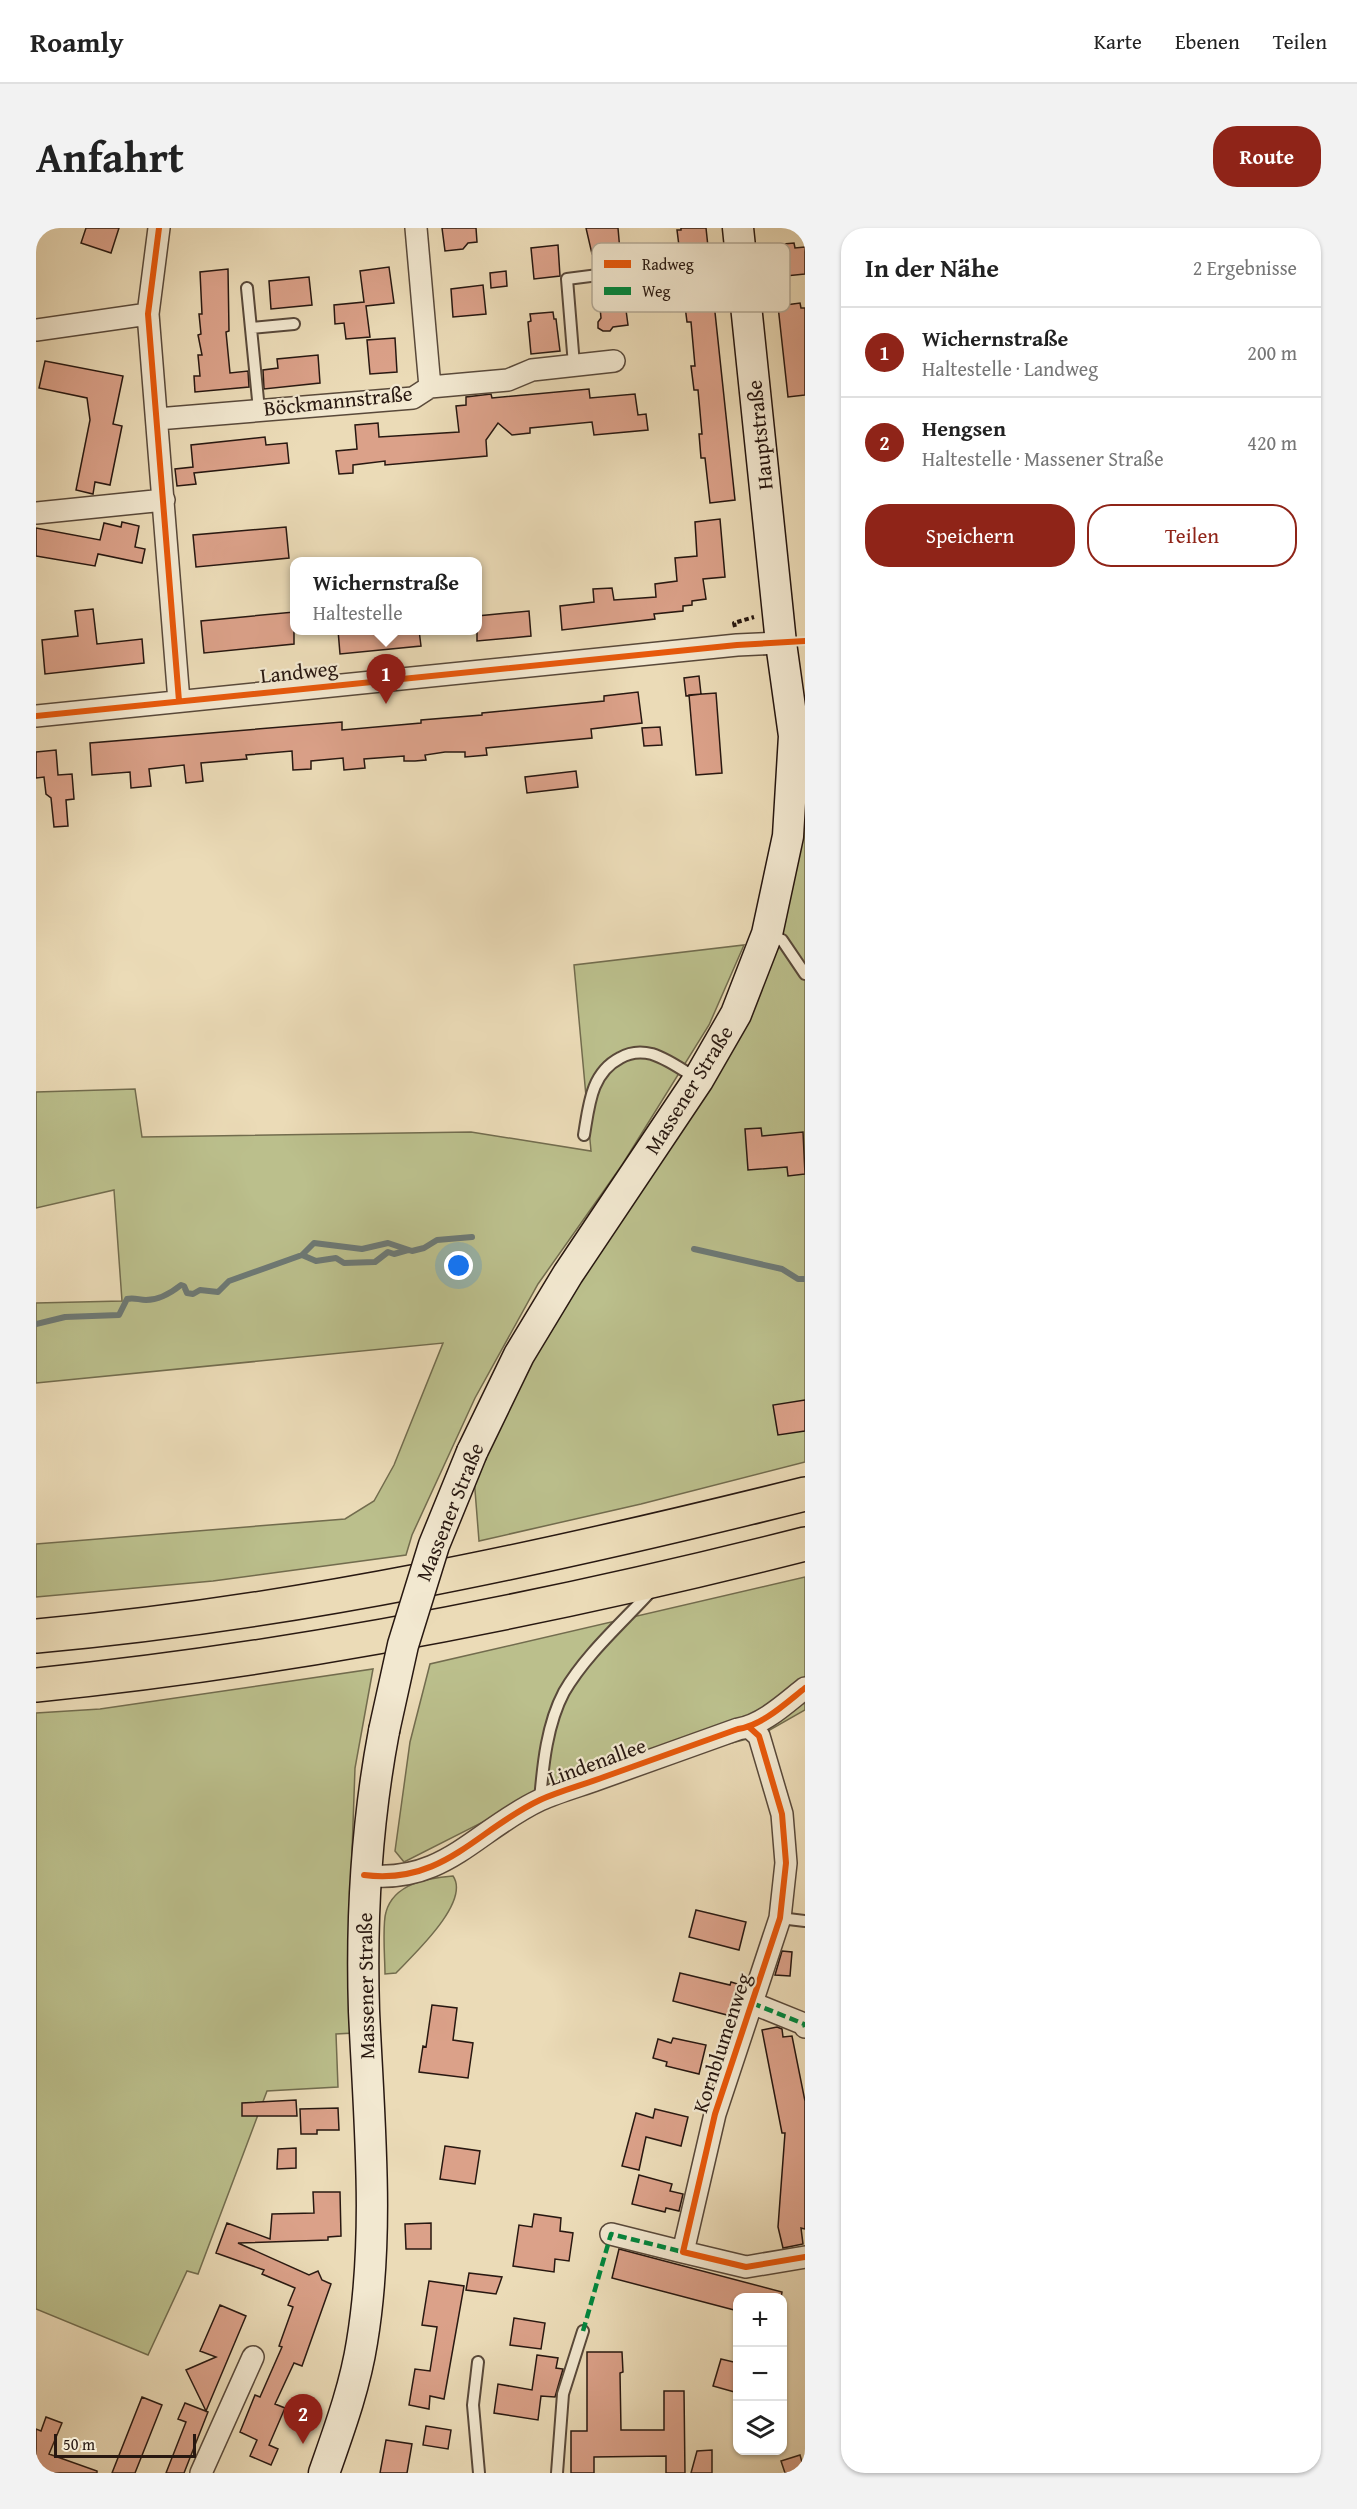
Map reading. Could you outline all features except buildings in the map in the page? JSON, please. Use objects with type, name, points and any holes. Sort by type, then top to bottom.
[{"type":"highway","points":[[36,1636],[129,1628],[367,1591],[642,1534],[805,1494]]},
{"type":"highway","points":[[36,1685],[136,1675],[375,1639],[660,1581],[805,1544]]},
{"type":"main road","name":"Hauptstraße","points":[[738,228],[740,243]]},
{"type":"main road","name":"Hauptstraße","points":[[749,312],[793,642]]},
{"type":"main road","name":"Massener Straße","points":[[324,2473],[346,2409],[363,2340],[370,2262],[372,2152],[364,2010],[364,1875],[373,1788],[403,1645],[434,1545],[472,1452],[519,1355],[568,1275],[698,1080],[736,1014],[767,934],[789,836],[794,736],[793,642]]},
{"type":"street","points":[[159,228],[148,314],[179,701]]},
{"type":"street","name":"Böckmannstraße","points":[[157,419],[412,398],[430,387],[416,228]]},
{"type":"street","points":[[36,330],[148,314]]},
{"type":"street","points":[[430,387],[508,380],[532,370],[614,361]]},
{"type":"street","points":[[36,513],[164,500]]},
{"type":"street","name":"Landweg","points":[[36,716],[726,646],[793,642]]},
{"type":"street","name":"Lindenallee","points":[[364,1875],[380,1877],[424,1871],[454,1857],[506,1819],[540,1800],[749,1727],[781,1707],[805,1688]]},
{"type":"street","name":"Kornblumenweg","points":[[683,2252],[715,2114],[780,1918],[786,1863],[782,1814],[759,1736],[749,1727]]},
{"type":"street","name":"Kornblumenweg","points":[[752,2003],[805,2025]]},
{"type":"street","points":[[610,2234],[746,2267],[805,2257]]},
{"type":"street","points":[[201,2473],[253,2357]]},
{"type":"lane","points":[[574,365],[567,279],[592,276]]},
{"type":"lane","points":[[247,288],[259,410]]},
{"type":"lane","points":[[251,327],[294,324]]},
{"type":"lane","points":[[767,934],[782,940],[805,974]]},
{"type":"lane","points":[[584,1135],[589,1105],[599,1076],[614,1061],[629,1053],[643,1052],[654,1055],[698,1080]]},
{"type":"lane","points":[[540,1800],[544,1760],[564,1693],[582,1667],[660,1581]]},
{"type":"lane","points":[[780,1918],[805,1921]]},
{"type":"lane","points":[[557,2473],[562,2394],[583,2331]]},
{"type":"lane","points":[[478,2362],[473,2405],[479,2473]]},
{"type":"green space","points":[[805,789],[805,1462],[641,1504],[479,1541],[472,1452],[698,1080]]},
{"type":"green space","points":[[744,945],[709,1025],[622,1165],[538,1284],[475,1398],[412,1535],[406,1555],[213,1581],[36,1597],[36,1544],[345,1519],[374,1501],[394,1465],[443,1343],[36,1383],[36,1303],[122,1301],[114,1190],[36,1208],[36,1092],[135,1089],[142,1137],[471,1132],[591,1151],[574,965]]},
{"type":"green space","points":[[805,1577],[805,1710],[759,1736],[546,1790],[404,1862],[395,1851],[410,1742],[430,1664]]},
{"type":"green space","points":[[373,1669],[355,1768],[351,1880],[354,2033],[336,2034],[338,2087],[267,2091],[198,2274],[187,2271],[148,2355],[36,2309],[36,1713],[100,1709]]},
{"type":"green space","points":[[453,1876],[456,1887],[454,1900],[438,1928],[396,1973],[385,1974],[384,1925],[390,1902],[404,1888],[434,1878]]},
{"type":"waterway","points":[[36,1324],[65,1317],[119,1315],[127,1299],[156,1299],[181,1285],[187,1293],[193,1294],[200,1290],[218,1292],[229,1281],[302,1255],[314,1243],[362,1249],[388,1243],[412,1251],[424,1248],[437,1240],[472,1237]]},
{"type":"waterway","points":[[694,1249],[782,1269],[798,1279],[805,1279]]},
{"type":"waterway","points":[[302,1255],[316,1261],[336,1258],[344,1263],[375,1262],[388,1252],[394,1254],[408,1250]]},
{"type":"marked path","points":[[752,2003],[804,2024],[805,2027]]},
{"type":"marked path","points":[[583,2331],[611,2234],[683,2252]]},
{"type":"cycle path","points":[[159,228],[148,314],[179,701]]},
{"type":"cycle path","points":[[36,716],[737,645],[805,641]]},
{"type":"cycle path","points":[[364,1875],[392,1876],[416,1872],[438,1864],[517,1812],[540,1800],[747,1727],[774,1713],[805,1688]]},
{"type":"cycle path","points":[[749,1727],[759,1736],[782,1814],[786,1863],[780,1918],[715,2114],[683,2252],[746,2267],[805,2257]]},
{"type":"place","name":"Wichernstraße","points":[[386,704]]},
{"type":"place","name":"Hengsen","points":[[303,2444]]}]
